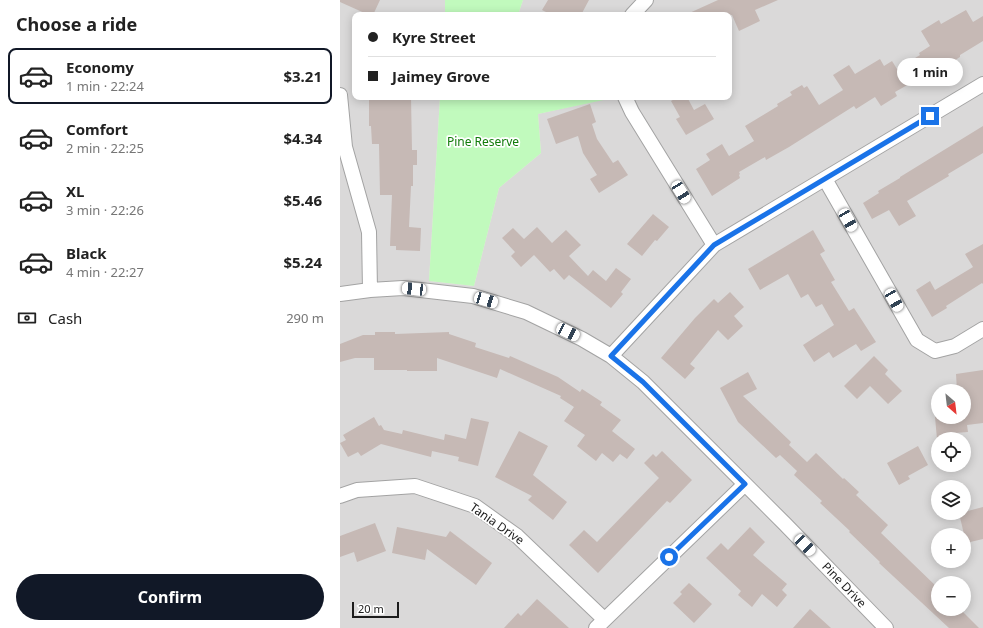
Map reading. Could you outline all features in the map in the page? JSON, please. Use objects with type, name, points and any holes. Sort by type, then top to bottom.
[{"type":"street","points":[[635,12],[646,0]]},
{"type":"street","points":[[611,356],[714,245],[983,84]]},
{"type":"street","points":[[340,95],[345,147],[369,232],[370,290]]},
{"type":"street","points":[[626,100],[632,112],[714,245]]},
{"type":"street","points":[[825,179],[917,340],[934,351],[955,346],[983,329]]},
{"type":"street","name":"Pine Drive","points":[[340,294],[403,288],[473,296],[526,312],[582,339],[611,356],[643,382],[745,484],[877,625]]},
{"type":"street","points":[[600,624],[745,484]]},
{"type":"street","name":"Tania Drive","points":[[340,496],[357,490],[415,486],[475,506],[517,536],[600,624]]},
{"type":"shaded area","points":[[340,0],[445,0],[445,12],[352,12],[352,100],[440,100],[429,281],[474,286],[499,188],[541,153],[538,114],[600,100],[732,100],[732,12],[519,12],[523,0],[983,0],[983,628],[340,628]]},
{"type":"green space","points":[[445,0],[523,0],[519,12],[445,12]]},
{"type":"green space","name":"Pine Reserve","points":[[440,100],[604,100],[538,114],[541,153],[499,188],[474,286],[429,281]]},
{"type":"building","points":[[340,0],[380,0],[374,12],[362,12],[340,2]]},
{"type":"building","points":[[548,0],[589,0],[583,12],[546,12],[542,10]]},
{"type":"building","points":[[718,0],[778,0],[755,10],[760,21],[739,31],[732,12],[692,12]]},
{"type":"building","points":[[966,10],[973,22],[983,16],[983,41],[960,55],[960,57],[949,64],[948,62],[895,92],[897,96],[881,106],[875,97],[856,109],[854,106],[789,147],[766,160],[765,157],[739,172],[740,178],[712,196],[696,169],[710,160],[706,154],[722,144],[729,156],[754,141],[745,126],[778,106],[777,104],[792,95],[790,92],[802,85],[804,88],[807,86],[819,105],[843,90],[833,75],[849,65],[855,74],[880,59],[884,66],[892,61],[897,69],[920,55],[919,53],[930,46],[921,31],[939,20],[941,24]]},
{"type":"building","points":[[369,100],[411,100],[412,150],[417,150],[417,165],[413,165],[413,186],[411,186],[409,227],[421,228],[420,251],[396,250],[396,246],[390,246],[392,195],[380,195],[379,144],[372,144],[371,126],[369,126]]},
{"type":"building","points":[[689,100],[694,110],[705,104],[714,119],[686,135],[676,119],[680,117],[671,101]]},
{"type":"building","points":[[590,104],[596,122],[592,124],[597,139],[613,163],[618,160],[628,175],[599,193],[590,179],[597,175],[583,153],[578,136],[556,144],[547,119]]},
{"type":"building","points":[[983,126],[983,153],[948,174],[949,176],[907,201],[916,216],[899,226],[889,210],[872,219],[863,203],[879,193],[878,191]]},
{"type":"building","points":[[653,214],[669,227],[657,241],[655,240],[642,256],[627,244]]},
{"type":"building","points":[[537,227],[552,243],[566,230],[581,245],[569,256],[588,276],[593,270],[606,281],[616,268],[631,279],[621,292],[623,294],[611,308],[569,275],[564,280],[554,269],[550,272],[534,255],[521,267],[511,256],[515,252],[502,238],[513,228],[524,239]]},
{"type":"building","points":[[813,230],[825,251],[820,254],[835,280],[831,282],[849,311],[854,308],[876,342],[861,351],[856,344],[833,358],[829,352],[814,362],[803,345],[834,325],[822,304],[816,307],[808,294],[801,298],[788,274],[760,290],[748,269]]},
{"type":"building","points":[[983,244],[983,284],[982,283],[946,306],[947,308],[932,317],[916,290],[930,281],[935,290],[973,267],[965,254]]},
{"type":"building","points":[[730,292],[744,307],[734,316],[743,326],[728,340],[718,330],[690,364],[695,368],[685,379],[661,358],[695,318],[714,299],[718,303]]},
{"type":"building","points":[[375,332],[395,332],[395,334],[449,332],[449,334],[476,343],[475,347],[509,358],[510,356],[558,377],[580,392],[582,389],[602,402],[600,405],[621,420],[612,431],[635,449],[627,459],[620,454],[613,462],[602,453],[596,461],[577,446],[585,435],[564,421],[574,407],[560,398],[561,396],[500,369],[497,378],[437,358],[437,371],[374,370],[374,358],[355,358],[340,362],[340,344],[363,335],[375,335]]},
{"type":"building","points":[[874,356],[888,370],[885,374],[902,391],[888,404],[870,386],[857,399],[844,386]]},
{"type":"building","points":[[983,370],[983,423],[967,425],[968,432],[936,432],[936,424],[971,424],[971,384],[957,384],[956,374]]},
{"type":"building","points":[[748,372],[757,389],[743,396],[791,442],[789,445],[807,462],[816,453],[859,492],[856,495],[888,525],[881,533],[931,581],[931,611],[879,563],[880,562],[849,532],[850,531],[820,503],[822,501],[794,475],[797,471],[780,455],[776,458],[738,422],[720,388]]},
{"type":"building","points":[[374,417],[379,426],[381,425],[384,430],[402,434],[403,430],[444,440],[445,434],[466,439],[471,418],[489,422],[478,466],[458,461],[459,457],[432,451],[431,457],[381,444],[361,456],[358,452],[348,457],[340,443],[346,440],[343,435]]},
{"type":"building","points":[[519,431],[548,446],[533,475],[567,502],[553,520],[528,500],[532,496],[495,477]]},
{"type":"building","points":[[918,446],[928,465],[908,476],[910,479],[899,485],[887,463]]},
{"type":"building","points":[[662,451],[692,480],[670,503],[667,501],[598,573],[569,545],[584,530],[597,542],[659,478],[644,463],[653,454],[656,457]]},
{"type":"building","points":[[983,507],[983,539],[971,542],[971,528],[962,528],[961,520],[971,520],[971,510]]},
{"type":"building","points":[[375,523],[386,551],[357,562],[354,552],[340,557],[340,536]]},
{"type":"building","points":[[397,527],[446,537],[450,531],[492,563],[476,585],[427,549],[425,560],[392,553]]},
{"type":"building","points":[[750,527],[765,542],[753,555],[787,584],[782,590],[787,595],[777,607],[762,594],[752,607],[738,595],[741,591],[706,558],[721,543],[728,550]]},
{"type":"building","points":[[689,583],[712,604],[694,623],[673,603],[682,594],[680,592]]},
{"type":"building","points":[[537,599],[569,628],[504,628],[518,613],[521,616]]},
{"type":"building","points":[[810,609],[831,628],[793,628]]},
{"type":"building","points":[[936,616],[967,616],[979,628],[949,628]]},
{"type":"route","points":[[669,557],[745,484],[643,382],[611,356],[714,245],[930,116]]}]
